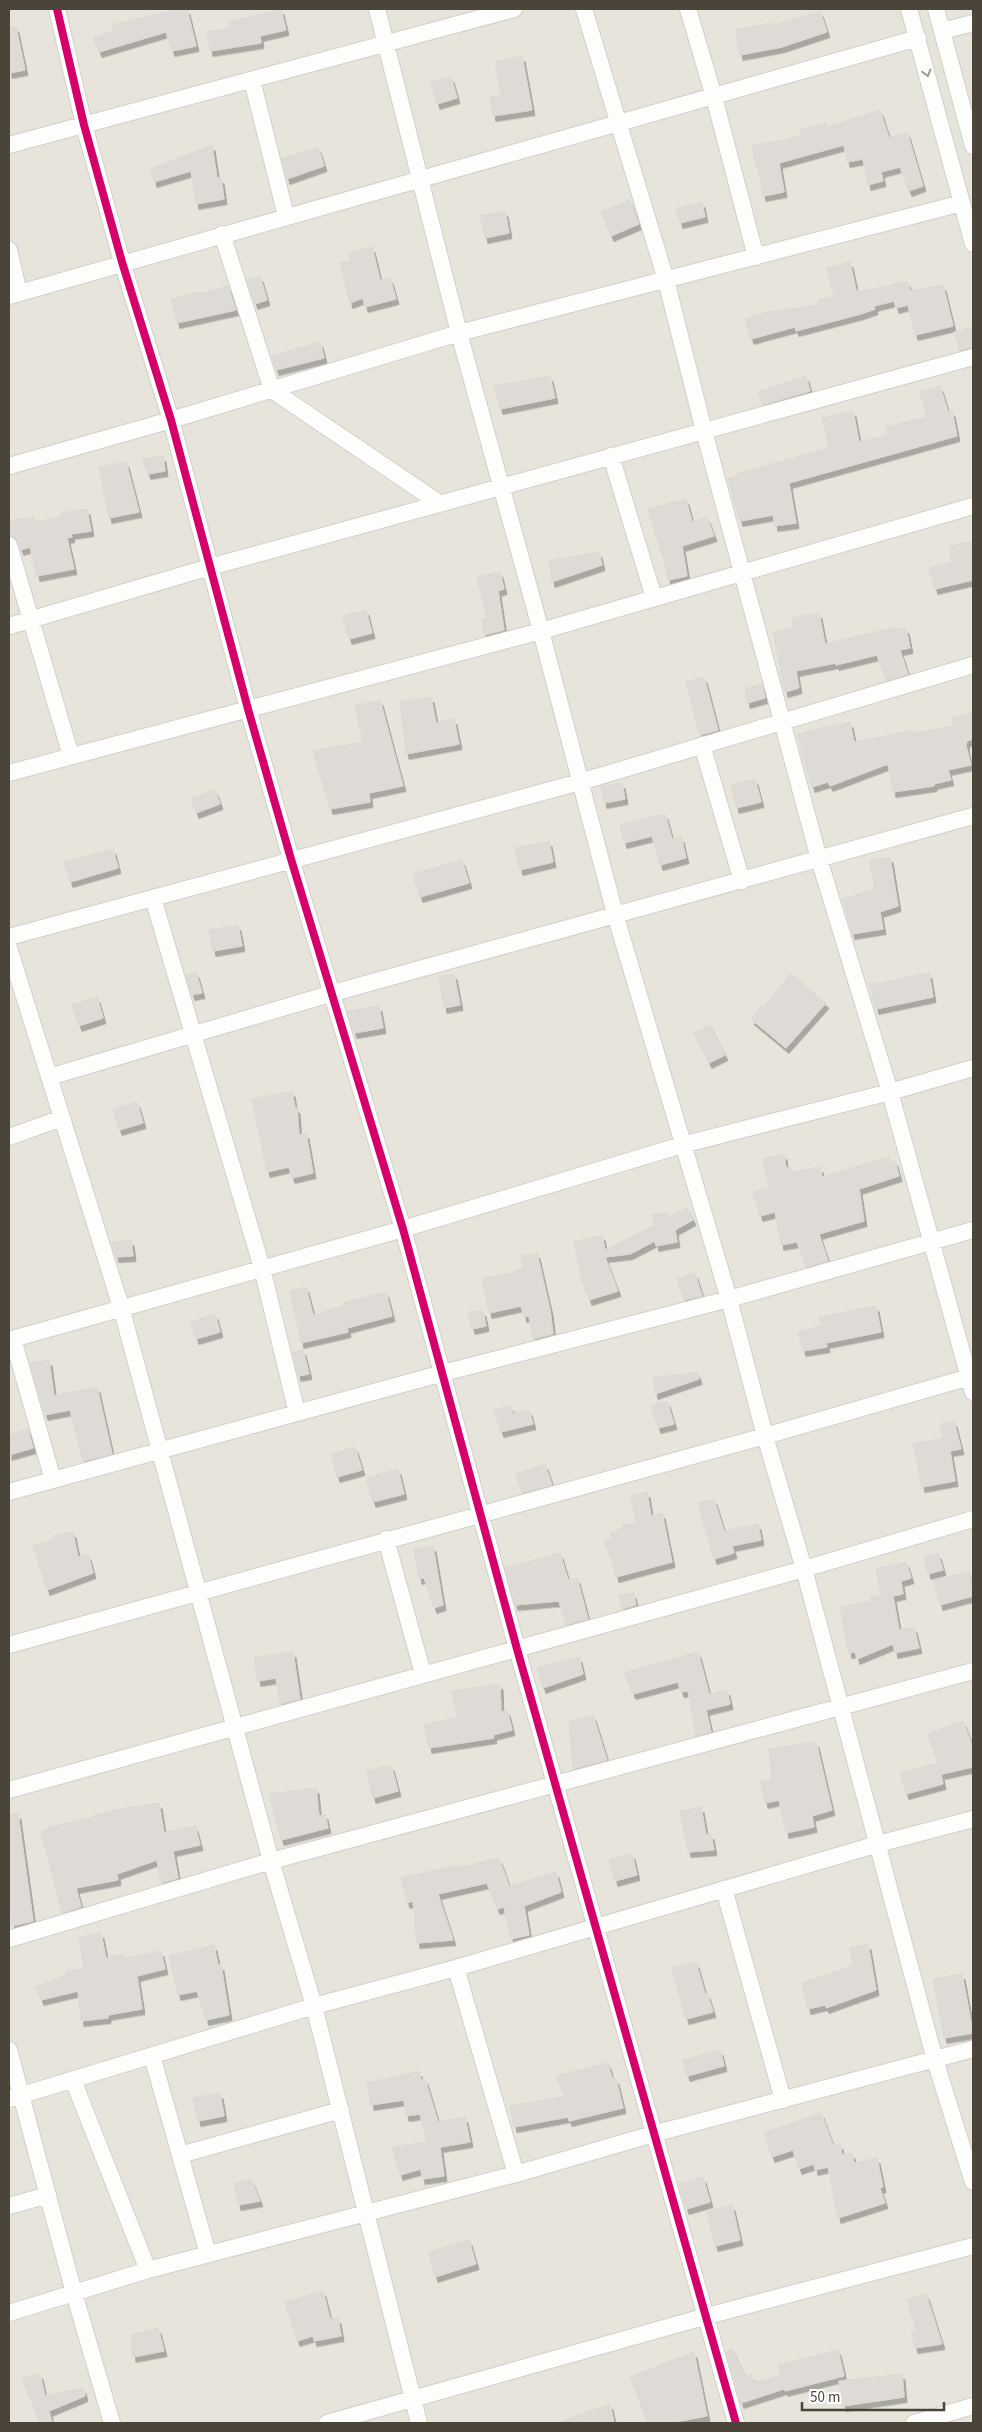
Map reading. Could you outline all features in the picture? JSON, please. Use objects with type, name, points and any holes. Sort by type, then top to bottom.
[{"type":"street","points":[[57,9],[84,125],[122,262],[171,420],[248,710],[402,1229],[443,1373],[516,1648],[736,2423]]},
{"type":"street","points":[[377,9],[460,333],[542,631],[615,914],[729,1299],[765,1436],[842,1708],[936,2060],[973,2182]]},
{"type":"street","points":[[9,145],[514,9]]},
{"type":"street","points":[[9,1645],[386,1539],[972,1381],[890,1092],[819,859],[744,572],[704,431],[666,280],[584,9]]},
{"type":"street","points":[[688,9],[714,97],[756,257]]},
{"type":"street","points":[[909,9],[973,244]]},
{"type":"street","points":[[936,9],[973,146]]},
{"type":"street","points":[[942,31],[973,23]]},
{"type":"street","points":[[9,250],[14,294],[918,38]]},
{"type":"street","points":[[252,80],[286,216]]},
{"type":"street","points":[[9,466],[171,420],[460,333],[962,203]]},
{"type":"street","points":[[222,234],[272,390],[439,503]]},
{"type":"street","points":[[9,626],[439,503],[973,357]]},
{"type":"street","points":[[611,456],[654,598]]},
{"type":"street","points":[[9,773],[542,631],[973,506]]},
{"type":"street","points":[[9,545],[71,756]]},
{"type":"street","points":[[9,937],[580,782],[973,665]]},
{"type":"street","points":[[702,745],[742,881]]},
{"type":"street","points":[[49,1077],[192,1034],[615,914],[742,881],[973,816]]},
{"type":"street","points":[[153,898],[262,1268],[297,1413]]},
{"type":"street","points":[[9,948],[121,1307],[271,1861],[314,2006],[419,2423]]},
{"type":"street","points":[[53,1480],[11,1339],[402,1229],[682,1145],[890,1092],[973,1068]]},
{"type":"street","points":[[9,1137],[62,1118]]},
{"type":"street","points":[[9,1492],[443,1373],[729,1299],[973,1230]]},
{"type":"street","points":[[9,1790],[804,1569],[973,1519]]},
{"type":"street","points":[[386,1539],[423,1674]]},
{"type":"street","points":[[9,1939],[271,1861],[556,1786],[973,1671]]},
{"type":"street","points":[[15,2097],[314,2006],[456,1968],[878,1844],[973,1819]]},
{"type":"street","points":[[724,1889],[783,2100]]},
{"type":"street","points":[[456,1968],[516,2174]]},
{"type":"street","points":[[9,2313],[148,2270],[516,2174],[653,2134],[973,2049]]},
{"type":"street","points":[[9,2050],[15,2097],[48,2195],[74,2294],[112,2423]]},
{"type":"street","points":[[152,2056],[208,2254]]},
{"type":"street","points":[[73,2080],[148,2270]]},
{"type":"street","points":[[180,2156],[341,2110]]},
{"type":"street","points":[[9,2206],[48,2195]]},
{"type":"street","points":[[327,2423],[707,2316],[973,2246]]},
{"type":"street","points":[[914,2423],[973,2406]]},
{"type":"shaded area","points":[[9,9],[973,9],[973,2423],[9,2423]]},
{"type":"building","points":[[178,9],[187,9],[196,46],[172,51],[166,32],[99,52],[94,38],[113,31],[112,25]]},
{"type":"building","points":[[281,9],[286,30],[260,36],[261,43],[210,51],[207,32],[230,28],[229,22]]},
{"type":"building","points":[[820,11],[827,32],[782,47],[740,55],[735,30],[772,23],[773,26]]},
{"type":"building","points":[[9,27],[16,27],[25,70],[9,73]]},
{"type":"building","points":[[522,56],[532,110],[493,116],[490,97],[501,96],[495,62]]},
{"type":"building","points":[[451,77],[457,98],[437,104],[431,82]]},
{"type":"building","points":[[880,110],[889,138],[907,132],[923,186],[909,191],[900,167],[881,172],[883,181],[868,185],[863,159],[847,162],[844,145],[779,163],[784,192],[763,196],[752,146],[801,136],[800,130],[826,123],[827,127]]},
{"type":"building","points":[[212,145],[217,178],[221,178],[224,199],[196,204],[191,171],[154,182],[151,169]]},
{"type":"building","points":[[318,147],[324,166],[287,179],[282,159]]},
{"type":"building","points":[[629,200],[639,224],[611,236],[601,212]]},
{"type":"building","points":[[702,202],[705,217],[680,223],[676,208]]},
{"type":"building","points":[[505,211],[509,233],[485,238],[480,216]]},
{"type":"building","points":[[372,247],[380,280],[390,278],[396,299],[365,307],[363,298],[350,303],[340,263],[351,261],[349,253]]},
{"type":"building","points":[[850,262],[856,290],[859,292],[907,281],[910,291],[943,285],[953,326],[915,335],[908,305],[896,308],[894,301],[874,306],[875,309],[861,314],[796,331],[795,327],[751,339],[745,319],[768,312],[819,305],[818,300],[834,296],[827,268]]},
{"type":"building","points":[[260,276],[267,300],[255,304],[247,280]]},
{"type":"building","points":[[228,286],[236,310],[177,323],[171,299],[200,292],[200,294]]},
{"type":"building","points":[[973,327],[973,347],[960,350],[954,332]]},
{"type":"building","points":[[320,342],[324,358],[276,370],[272,356]]},
{"type":"building","points":[[550,376],[555,398],[500,409],[494,386]]},
{"type":"building","points":[[806,376],[810,391],[762,405],[758,392]]},
{"type":"building","points":[[940,386],[948,412],[952,411],[957,436],[789,483],[796,523],[775,526],[773,515],[740,521],[728,479],[737,476],[737,474],[829,448],[822,418],[853,411],[859,442],[888,435],[886,427],[927,417],[920,392]]},
{"type":"building","points":[[163,456],[165,471],[148,474],[142,459]]},
{"type":"building","points":[[126,462],[139,512],[109,518],[99,467]]},
{"type":"building","points":[[686,499],[692,522],[707,517],[714,536],[682,546],[687,576],[668,580],[663,552],[661,552],[648,509]]},
{"type":"building","points":[[87,509],[91,531],[71,534],[72,537],[67,538],[74,569],[37,576],[30,547],[21,550],[16,538],[9,535],[9,521],[33,517],[34,522],[62,517],[61,513]]},
{"type":"building","points":[[970,542],[973,557],[973,580],[935,589],[929,568],[952,562],[949,546]]},
{"type":"building","points":[[599,552],[602,565],[552,582],[549,561]]},
{"type":"building","points":[[500,572],[504,589],[498,591],[504,630],[484,635],[482,619],[487,618],[477,577]]},
{"type":"building","points":[[366,610],[372,633],[349,639],[343,616]]},
{"type":"building","points":[[819,613],[825,644],[897,627],[897,629],[906,628],[910,648],[900,650],[908,674],[886,681],[877,655],[836,665],[836,663],[796,671],[799,688],[785,692],[773,632],[793,627],[792,618]]},
{"type":"building","points":[[704,677],[718,730],[700,735],[686,682]]},
{"type":"building","points":[[762,684],[765,698],[747,703],[745,689]]},
{"type":"building","points":[[431,697],[436,723],[454,719],[459,744],[406,754],[400,702]]},
{"type":"building","points":[[380,700],[403,786],[369,793],[370,802],[330,809],[313,751],[363,742],[355,706]]},
{"type":"building","points":[[973,713],[973,739],[967,741],[966,746],[971,765],[948,770],[951,780],[934,784],[934,786],[893,792],[888,764],[830,786],[828,782],[812,787],[797,734],[850,722],[854,742],[914,730],[915,733],[954,726],[952,718]]},
{"type":"building","points":[[755,779],[761,802],[736,808],[731,785]]},
{"type":"building","points":[[622,783],[625,799],[604,803],[601,787]]},
{"type":"building","points":[[215,790],[220,804],[196,813],[191,798]]},
{"type":"building","points":[[665,814],[672,839],[681,837],[686,858],[660,865],[652,836],[624,843],[620,825]]},
{"type":"building","points":[[549,841],[553,862],[520,870],[515,848]]},
{"type":"building","points":[[113,849],[118,868],[70,882],[64,862]]},
{"type":"building","points":[[890,857],[898,906],[880,912],[883,929],[852,934],[843,899],[875,889],[870,861]]},
{"type":"building","points":[[462,860],[469,883],[420,897],[413,874]]},
{"type":"building","points":[[238,925],[242,946],[213,951],[209,930]]},
{"type":"building","points":[[196,972],[202,993],[192,995],[186,975]]},
{"type":"building","points":[[929,973],[933,997],[876,1009],[870,985]]},
{"type":"building","points":[[454,974],[460,1005],[444,1008],[439,977]]},
{"type":"building","points":[[791,974],[826,1003],[786,1048],[751,1019],[761,1006],[763,1008]]},
{"type":"building","points":[[97,997],[103,1018],[79,1026],[72,1005]]},
{"type":"building","points":[[379,1006],[383,1028],[354,1033],[347,1011]]},
{"type":"building","points":[[710,1025],[725,1055],[709,1063],[694,1033]]},
{"type":"building","points":[[292,1091],[295,1108],[297,1108],[299,1135],[306,1133],[313,1173],[292,1178],[289,1167],[267,1172],[252,1099]]},
{"type":"building","points":[[137,1102],[143,1123],[119,1130],[113,1109]]},
{"type":"building","points":[[784,1154],[786,1168],[790,1167],[792,1172],[820,1167],[822,1177],[889,1157],[889,1162],[895,1161],[899,1176],[859,1189],[864,1221],[819,1234],[828,1261],[806,1267],[797,1242],[781,1245],[775,1212],[760,1216],[753,1192],[769,1188],[763,1159]]},
{"type":"building","points":[[687,1208],[693,1220],[675,1230],[677,1242],[656,1246],[655,1241],[630,1254],[605,1257],[618,1291],[589,1300],[582,1280],[574,1242],[602,1235],[605,1250],[655,1225],[652,1215],[668,1212],[669,1217]]},
{"type":"building","points":[[131,1240],[133,1256],[116,1257],[112,1242]]},
{"type":"building","points":[[537,1253],[550,1310],[553,1334],[533,1339],[529,1316],[524,1317],[521,1306],[489,1313],[482,1278],[515,1273],[514,1271],[524,1268],[521,1256]]},
{"type":"building","points":[[695,1273],[702,1296],[684,1300],[677,1279]]},
{"type":"building","points":[[306,1287],[313,1315],[344,1306],[343,1303],[386,1292],[392,1316],[347,1328],[348,1332],[301,1343],[290,1291]]},
{"type":"building","points":[[876,1306],[881,1332],[826,1343],[827,1347],[803,1351],[798,1332],[821,1326],[819,1317]]},
{"type":"building","points":[[483,1311],[486,1326],[472,1329],[468,1312]]},
{"type":"building","points":[[215,1314],[220,1332],[196,1339],[191,1322]]},
{"type":"building","points":[[303,1350],[309,1374],[298,1376],[293,1352]]},
{"type":"building","points":[[49,1360],[54,1396],[97,1387],[112,1454],[83,1461],[70,1410],[45,1415],[30,1363]]},
{"type":"building","points":[[697,1372],[699,1379],[655,1394],[653,1378]]},
{"type":"building","points":[[667,1401],[674,1424],[658,1428],[651,1405]]},
{"type":"building","points":[[511,1406],[513,1414],[529,1410],[533,1424],[501,1432],[493,1410]]},
{"type":"building","points":[[954,1421],[961,1449],[950,1451],[955,1481],[922,1487],[913,1444],[943,1438],[940,1424]]},
{"type":"building","points":[[28,1429],[33,1448],[9,1455],[9,1435]]},
{"type":"building","points":[[355,1447],[362,1470],[337,1477],[331,1454]]},
{"type":"building","points":[[545,1464],[552,1485],[522,1493],[516,1474]]},
{"type":"building","points":[[398,1469],[404,1494],[373,1502],[366,1478]]},
{"type":"building","points":[[647,1492],[651,1516],[662,1513],[672,1562],[616,1577],[612,1560],[604,1541],[612,1539],[610,1533],[623,1528],[623,1525],[636,1523],[631,1495]]},
{"type":"building","points":[[714,1499],[724,1531],[758,1524],[761,1540],[732,1546],[734,1553],[714,1559],[698,1503]]},
{"type":"building","points":[[73,1532],[78,1557],[88,1555],[93,1573],[47,1590],[33,1546],[54,1539],[54,1536]]},
{"type":"building","points":[[433,1546],[443,1605],[434,1608],[424,1578],[419,1579],[414,1549]]},
{"type":"building","points":[[560,1553],[568,1580],[577,1578],[588,1619],[566,1625],[559,1601],[515,1605],[505,1568]]},
{"type":"building","points":[[938,1553],[943,1570],[928,1574],[924,1557]]},
{"type":"building","points":[[906,1562],[911,1578],[901,1581],[903,1594],[893,1596],[899,1630],[914,1627],[919,1648],[895,1653],[893,1644],[857,1659],[855,1652],[849,1653],[840,1607],[871,1601],[871,1597],[881,1595],[876,1569]]},
{"type":"building","points":[[970,1572],[973,1596],[940,1605],[934,1580]]},
{"type":"building","points":[[633,1593],[636,1605],[622,1609],[619,1595]]},
{"type":"building","points":[[293,1652],[300,1699],[280,1704],[276,1678],[258,1681],[254,1658]]},
{"type":"building","points":[[698,1652],[709,1694],[727,1690],[730,1704],[706,1710],[711,1732],[696,1736],[688,1691],[681,1692],[678,1682],[633,1694],[624,1673]]},
{"type":"building","points":[[579,1657],[583,1674],[543,1688],[537,1668]]},
{"type":"building","points":[[500,1684],[501,1712],[507,1710],[512,1730],[493,1735],[494,1738],[429,1748],[424,1725],[457,1717],[452,1691]]},
{"type":"building","points":[[593,1715],[607,1760],[573,1769],[569,1722]]},
{"type":"building","points":[[963,1721],[973,1748],[973,1767],[942,1774],[939,1764],[943,1784],[906,1794],[900,1773],[938,1763],[927,1734]]},
{"type":"building","points":[[816,1742],[832,1810],[812,1816],[814,1827],[786,1833],[779,1800],[765,1803],[761,1782],[772,1780],[769,1749]]},
{"type":"building","points":[[391,1765],[398,1791],[373,1798],[366,1771]]},
{"type":"building","points":[[316,1788],[319,1816],[325,1814],[328,1828],[281,1840],[269,1794]]},
{"type":"building","points":[[159,1803],[164,1833],[195,1826],[200,1845],[173,1851],[178,1878],[161,1883],[157,1860],[117,1874],[118,1880],[76,1888],[81,1907],[62,1913],[41,1832],[49,1829],[49,1827],[92,1818],[92,1816],[119,1809]]},
{"type":"building","points":[[701,1807],[706,1835],[711,1834],[714,1850],[688,1852],[680,1811]]},
{"type":"building","points":[[9,1814],[18,1814],[33,1921],[12,1926],[9,1897]]},
{"type":"building","points":[[632,1854],[637,1875],[615,1881],[609,1860]]},
{"type":"building","points":[[499,1858],[509,1886],[556,1872],[561,1892],[524,1906],[529,1935],[511,1939],[504,1907],[497,1909],[487,1883],[438,1894],[453,1940],[417,1943],[413,1901],[407,1903],[401,1878],[458,1865],[459,1868]]},
{"type":"building","points":[[101,1933],[106,1958],[123,1954],[124,1958],[161,1951],[165,1969],[137,1976],[142,2009],[108,2015],[108,2018],[81,2021],[78,1991],[41,2000],[36,1987],[66,1975],[66,1972],[84,1968],[79,1937]]},
{"type":"building","points":[[868,1944],[876,1990],[826,2008],[825,2005],[808,2009],[802,1983],[853,1966],[850,1948]]},
{"type":"building","points":[[214,1945],[218,1965],[221,1965],[229,2015],[206,2020],[197,1991],[178,1995],[169,1956]]},
{"type":"building","points":[[696,1962],[705,1994],[707,1993],[713,2012],[686,2019],[672,1968]]},
{"type":"building","points":[[962,1974],[973,2033],[944,2038],[933,1979]]},
{"type":"building","points":[[720,2050],[724,2066],[687,2076],[683,2060]]},
{"type":"building","points":[[608,2063],[612,2078],[616,2079],[623,2108],[569,2121],[568,2117],[514,2127],[510,2106],[565,2096],[556,2076]]},
{"type":"building","points":[[419,2071],[421,2080],[425,2079],[438,2122],[465,2117],[470,2142],[440,2147],[444,2176],[422,2179],[421,2169],[400,2175],[392,2147],[427,2142],[420,2114],[406,2116],[404,2100],[371,2105],[367,2083]]},
{"type":"building","points":[[220,2093],[224,2116],[198,2121],[193,2098]]},
{"type":"building","points":[[821,2113],[833,2145],[840,2144],[842,2155],[852,2153],[854,2163],[877,2158],[883,2187],[880,2188],[885,2203],[838,2218],[828,2167],[815,2170],[814,2164],[799,2169],[793,2150],[772,2157],[764,2133]]},
{"type":"building","points":[[703,2177],[710,2202],[686,2209],[679,2184]]},
{"type":"building","points":[[251,2179],[260,2201],[238,2205],[234,2184]]},
{"type":"building","points":[[732,2205],[740,2240],[715,2246],[707,2212]]},
{"type":"building","points":[[469,2240],[476,2264],[435,2277],[428,2252]]},
{"type":"building","points":[[323,2291],[330,2319],[338,2318],[341,2336],[314,2341],[313,2336],[297,2341],[285,2302]]},
{"type":"building","points":[[926,2294],[942,2344],[915,2348],[911,2333],[917,2332],[907,2300]]},
{"type":"building","points":[[158,2328],[164,2351],[133,2357],[131,2335]]},
{"type":"building","points":[[732,2349],[745,2377],[751,2375],[754,2383],[781,2375],[778,2365],[838,2350],[844,2376],[785,2391],[784,2389],[741,2403],[726,2352]]},
{"type":"building","points":[[694,2352],[707,2416],[669,2423],[648,2423],[630,2377]]},
{"type":"building","points":[[40,2374],[45,2396],[83,2388],[85,2396],[49,2411],[52,2423],[40,2423],[22,2378]]},
{"type":"building","points":[[902,2374],[904,2397],[843,2406],[839,2381]]},
{"type":"building","points":[[610,2404],[614,2423],[563,2423],[562,2421]]},
{"type":"cycle path","points":[[57,9],[84,125],[122,262],[171,420],[248,709],[291,859],[403,1229],[517,1649],[736,2423]]}]
